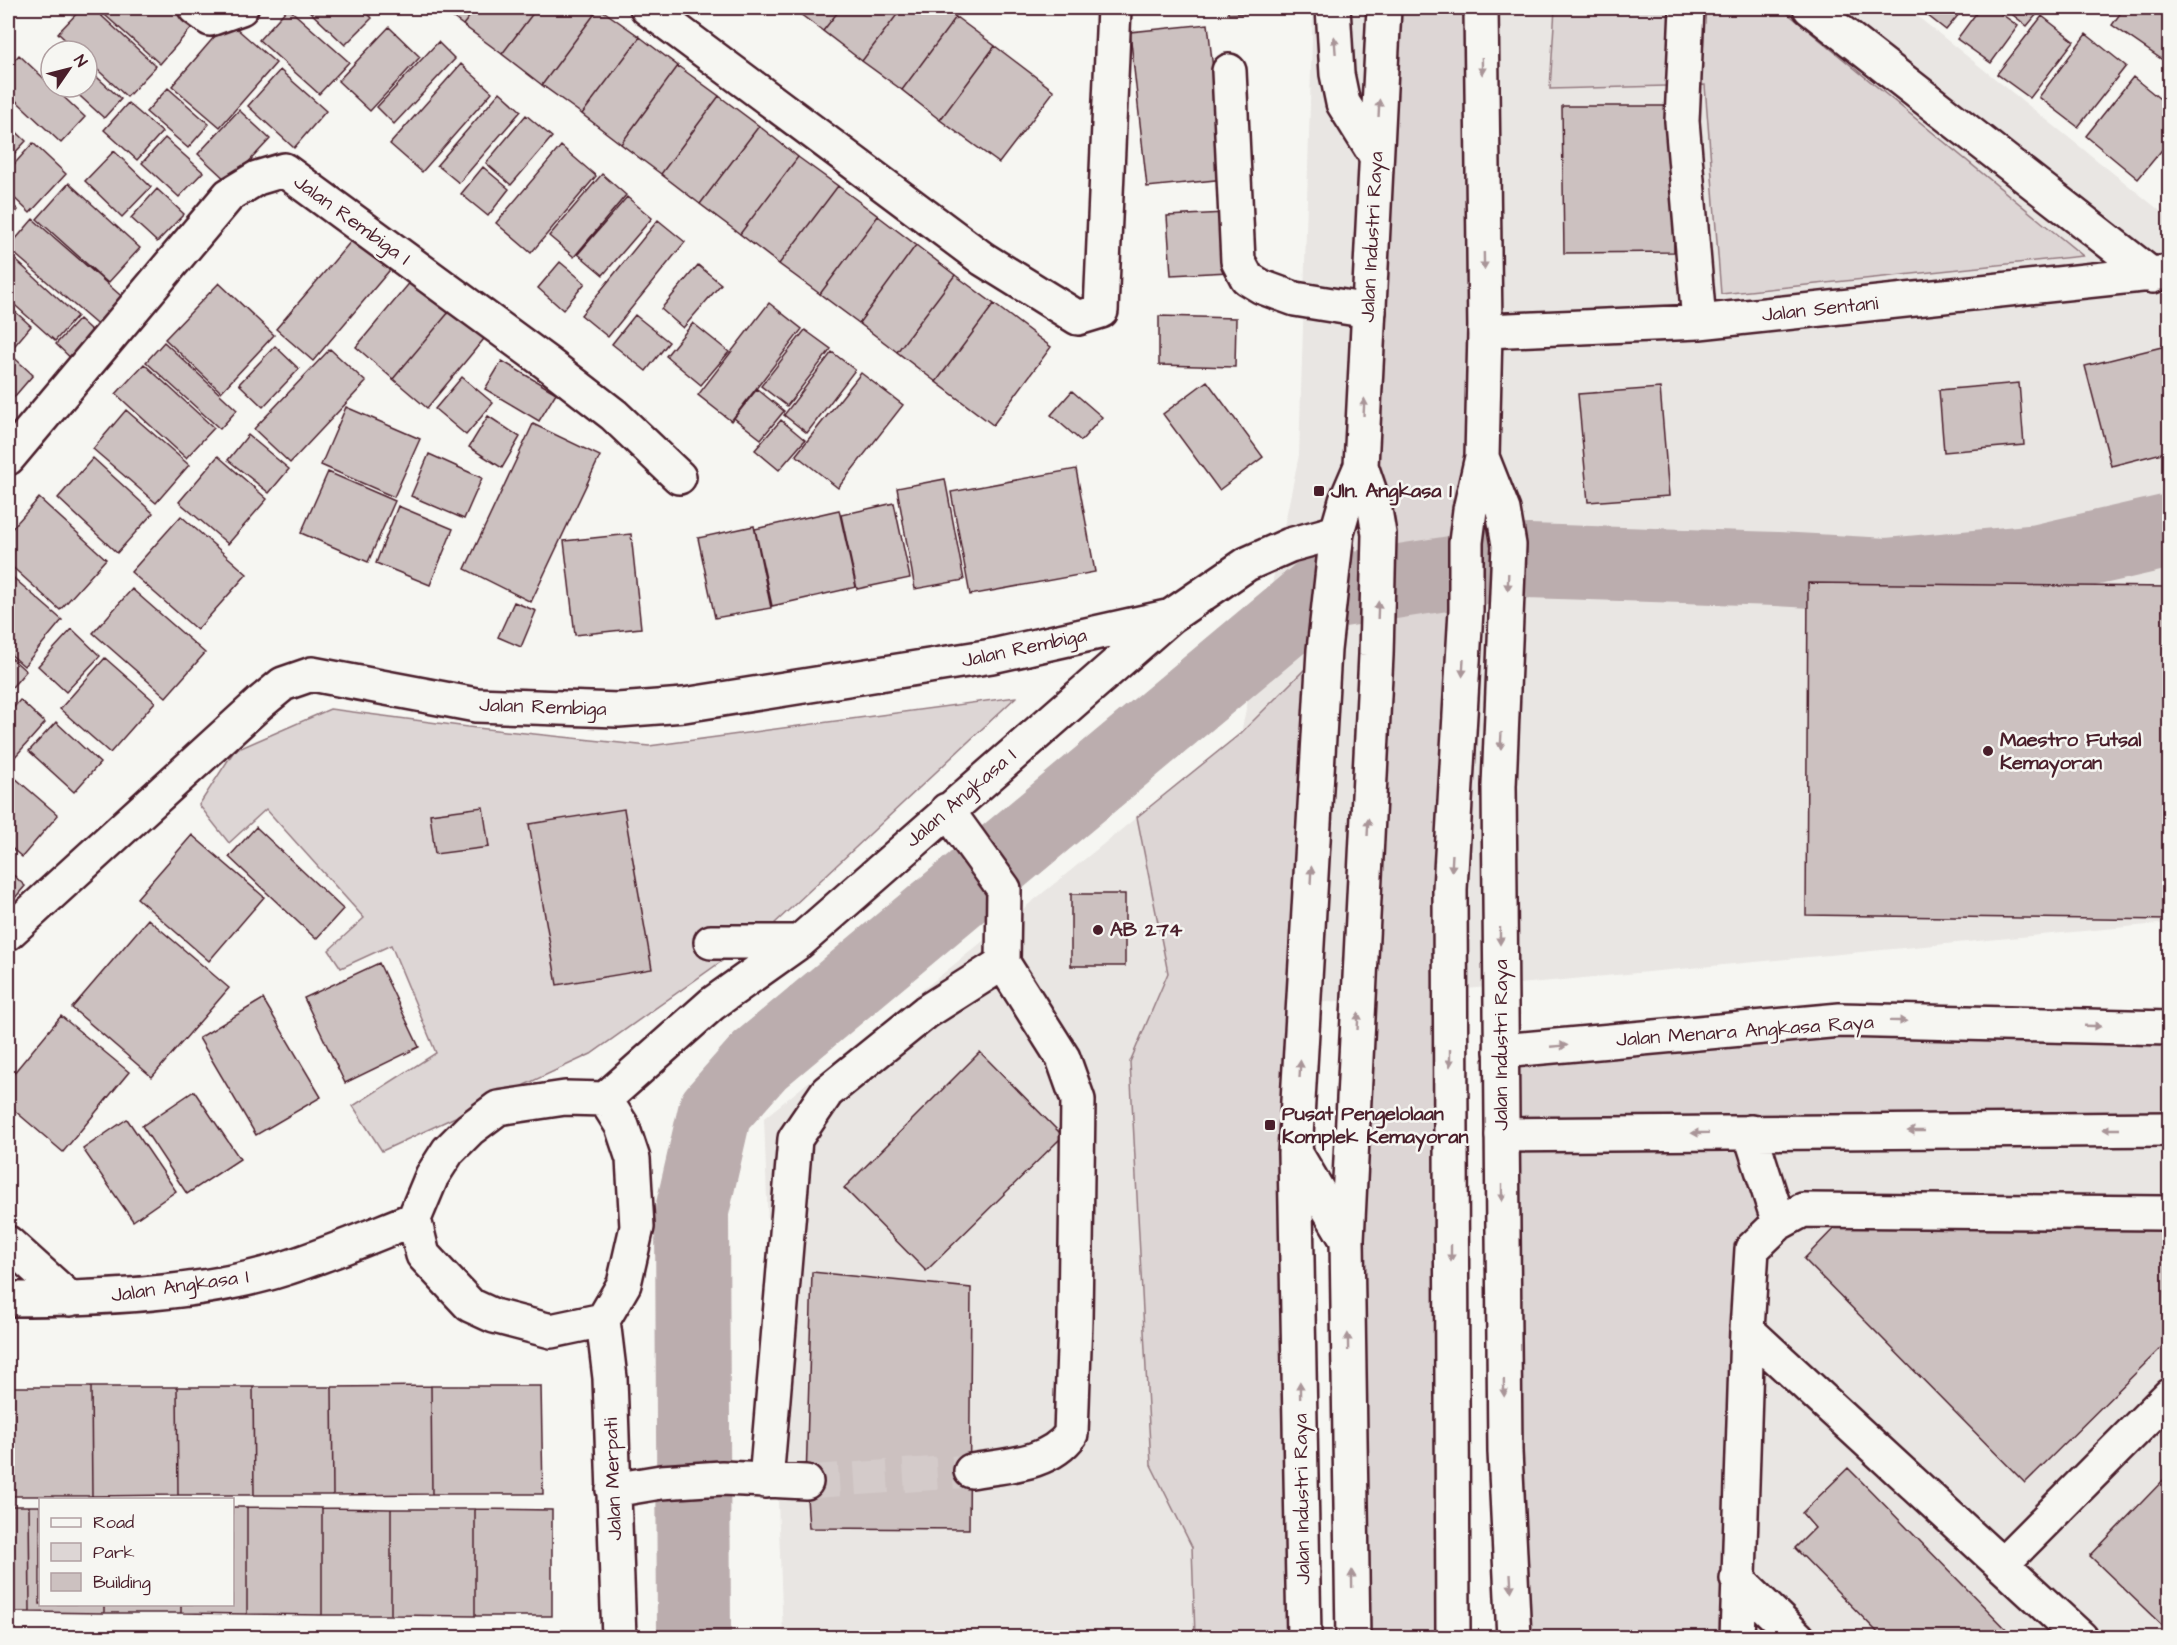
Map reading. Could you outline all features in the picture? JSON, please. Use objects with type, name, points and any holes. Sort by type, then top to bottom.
[{"type":"street","points":[[195,8],[210,19],[241,8]]},
{"type":"street","points":[[647,8],[983,259],[1078,318],[1101,311],[1114,8]]},
{"type":"street","points":[[1333,8],[1337,74],[1343,103],[1376,156]]},
{"type":"street","name":"Jalan Industri Raya","points":[[1304,1638],[1295,1153],[1324,650],[1337,532],[1346,501],[1361,466],[1384,8]]},
{"type":"street","name":"Jalan Industri Raya","points":[[1453,1638],[1450,889],[1466,610],[1466,542],[1482,457],[1485,331],[1482,8]]},
{"type":"street","points":[[1687,8],[1682,122],[1699,322]]},
{"type":"street","name":"Jalan Sentani","points":[[1810,8],[2161,274]]},
{"type":"street","points":[[1229,71],[1238,261],[1247,278],[1294,299],[1369,311]]},
{"type":"street","name":"Jalan Rembiga I","points":[[8,459],[229,195],[257,178],[284,170],[548,363],[614,415],[679,477]]},
{"type":"street","name":"Jalan Sentani","points":[[1485,331],[1699,322],[2161,274]]},
{"type":"street","name":"Jalan Industri Raya","points":[[1482,457],[1503,510],[1509,545],[1499,786],[1504,1452],[1514,1638]]},
{"type":"street","name":"Jalan Industri Raya","points":[[1353,1638],[1347,1240],[1379,565],[1379,534],[1374,504],[1361,466]]},
{"type":"street","name":"Jalan Angkasa I","points":[[605,1099],[712,1004],[799,942],[1171,616],[1247,564],[1290,545],[1337,532]]},
{"type":"street","name":"Jalan Rembiga","points":[[8,933],[283,684],[312,674],[476,705],[618,710],[684,705],[828,684],[992,656],[1171,616]]},
{"type":"street","points":[[947,810],[1002,886],[1004,963],[1064,1058],[1078,1100],[1071,1434],[1061,1448],[1047,1457],[971,1471]]},
{"type":"street","points":[[711,942],[734,940],[799,942]]},
{"type":"street","points":[[766,1481],[795,1138],[827,1092],[926,1012],[1004,963]]},
{"type":"street","name":"Jalan Menara Angkasa Raya","points":[[1501,1051],[1840,1020],[2169,1028]]},
{"type":"street","points":[[566,1098],[605,1099],[622,1126],[633,1159],[637,1218],[631,1259],[624,1284],[603,1320],[551,1331],[494,1316],[470,1305],[423,1255],[414,1219],[432,1176],[448,1151],[470,1129],[498,1108],[566,1098]]},
{"type":"street","points":[[1502,1135],[2169,1129]]},
{"type":"street","points":[[1763,1132],[1779,1223]]},
{"type":"street","points":[[1295,1153],[1347,1240]]},
{"type":"street","points":[[1737,1638],[1746,1330],[1752,1249],[1779,1223],[1803,1210],[2162,1213],[2169,1215]]},
{"type":"street","name":"Jalan Angkasa I","points":[[8,1299],[70,1299],[215,1285],[282,1269],[414,1219]]},
{"type":"street","points":[[8,1243],[70,1299]]},
{"type":"street","name":"Jalan Merpati","points":[[603,1320],[610,1378],[619,1638]]},
{"type":"street","points":[[1746,1330],[2081,1638]]},
{"type":"street","points":[[2002,1564],[2169,1395]]},
{"type":"street","points":[[1452,1455],[1504,1452]]},
{"type":"street","points":[[614,1490],[661,1482],[722,1478],[806,1482]]},
{"type":"street","points":[[1737,1579],[1798,1638]]},
{"type":"shaded area","points":[[1313,8],[1907,8],[2169,218],[2169,923],[1243,1010],[1277,1637],[783,1637],[764,1118],[1241,733],[1299,455]]},
{"type":"shaded area","points":[[2169,1131],[2169,1637],[1505,1637],[1750,1132]]},
{"type":"green space","points":[[1384,8],[1481,8],[1466,542],[1453,1637],[1354,1638]]},
{"type":"green space","points":[[1555,8],[1781,8],[2083,256],[1721,294],[1705,85],[1550,89]]},
{"type":"green space","points":[[1324,650],[1295,1153],[1301,1637],[1195,1637],[1192,1547],[1151,1465],[1130,1062],[1168,973],[1137,817],[1241,733]]},
{"type":"green space","points":[[1016,697],[774,924],[591,1054],[382,1151],[353,1106],[436,1053],[391,945],[341,968],[329,950],[364,918],[266,809],[229,843],[199,805],[234,751],[330,709],[468,727],[649,746]]},
{"type":"green space","points":[[1840,1020],[2169,1032],[2169,1124],[1749,1133],[1776,1222],[1751,1248],[1730,1637],[1506,1637],[1501,1051]]},
{"type":"building","points":[[82,8],[93,8],[156,66],[127,97],[99,71],[99,39],[64,39],[58,33]]},
{"type":"building","points":[[97,8],[173,8],[193,26],[160,64]]},
{"type":"building","points":[[288,8],[349,62],[319,94],[259,40]]},
{"type":"building","points":[[306,8],[362,8],[372,18],[345,45]]},
{"type":"building","points":[[440,8],[476,8],[463,25]]},
{"type":"building","points":[[476,8],[537,8],[502,54],[463,25]]},
{"type":"building","points":[[537,8],[599,8],[542,85],[502,54]]},
{"type":"building","points":[[599,8],[640,37],[582,114],[542,85]]},
{"type":"building","points":[[792,8],[841,8],[823,31]]},
{"type":"building","points":[[841,8],[902,8],[862,61],[823,31]]},
{"type":"building","points":[[902,8],[942,8],[956,17],[902,90],[862,61]]},
{"type":"building","points":[[1228,8],[1280,8],[1280,12],[1228,14]]},
{"type":"building","points":[[1918,8],[1964,8],[1946,30]]},
{"type":"building","points":[[1980,8],[1993,8],[2018,26],[1991,63],[1957,39]]},
{"type":"building","points":[[2004,8],[2042,8],[2027,26]]},
{"type":"building","points":[[2124,8],[2170,8],[2170,65],[2112,25]]},
{"type":"building","points":[[2042,16],[2074,41],[2030,98],[1997,74]]},
{"type":"building","points":[[956,17],[995,46],[940,120],[902,90]]},
{"type":"building","points":[[228,21],[276,63],[220,127],[172,86]]},
{"type":"building","points":[[1208,24],[1225,179],[1147,187],[1130,32]]},
{"type":"building","points":[[389,27],[420,57],[370,111],[338,81]]},
{"type":"building","points":[[2086,34],[2126,66],[2078,127],[2039,97]]},
{"type":"building","points":[[640,37],[678,66],[621,144],[582,114]]},
{"type":"building","points":[[438,42],[455,59],[394,124],[377,107]]},
{"type":"building","points":[[995,46],[1054,91],[999,163],[940,120]]},
{"type":"building","points":[[19,55],[39,74],[39,99],[66,99],[85,117],[61,143],[8,93],[8,67]]},
{"type":"building","points":[[461,64],[492,92],[422,172],[390,144]]},
{"type":"building","points":[[678,66],[719,96],[661,174],[621,144]]},
{"type":"building","points":[[280,70],[326,111],[294,148],[248,106]]},
{"type":"building","points":[[2133,77],[2170,107],[2170,140],[2138,179],[2086,136]]},
{"type":"building","points":[[99,79],[121,99],[104,118],[83,99],[99,99]]},
{"type":"building","points":[[168,88],[209,124],[188,148],[146,112]]},
{"type":"building","points":[[500,92],[521,111],[459,183],[437,165]]},
{"type":"building","points":[[719,96],[759,126],[700,204],[661,174]]},
{"type":"building","points":[[128,103],[162,132],[137,160],[104,130]]},
{"type":"building","points":[[1562,106],[1671,106],[1674,252],[1564,253]]},
{"type":"building","points":[[239,110],[270,139],[229,183],[198,154]]},
{"type":"building","points":[[526,115],[552,137],[511,185],[486,163]]},
{"type":"building","points":[[8,124],[26,141],[8,160]]},
{"type":"building","points":[[759,126],[798,157],[740,234],[700,204]]},
{"type":"building","points":[[165,138],[203,172],[179,197],[142,163]]},
{"type":"building","points":[[33,143],[66,174],[30,213],[8,192],[8,171]]},
{"type":"building","points":[[561,146],[596,176],[531,253],[496,223]]},
{"type":"building","points":[[114,151],[151,187],[122,217],[85,181]]},
{"type":"building","points":[[798,157],[838,186],[779,264],[740,234]]},
{"type":"building","points":[[483,167],[509,189],[488,216],[461,194]]},
{"type":"building","points":[[602,174],[626,195],[574,257],[549,236]]},
{"type":"building","points":[[69,183],[140,248],[108,283],[37,219]]},
{"type":"building","points":[[838,186],[878,216],[820,294],[779,264]]},
{"type":"building","points":[[157,189],[184,214],[157,242],[131,218]]},
{"type":"building","points":[[627,197],[652,218],[603,275],[578,254]]},
{"type":"building","points":[[8,200],[18,210],[8,222]]},
{"type":"building","points":[[1225,213],[1229,272],[1171,275],[1167,216]]},
{"type":"building","points":[[878,216],[916,245],[859,323],[820,294]]},
{"type":"building","points":[[33,219],[127,301],[102,329],[8,248]]},
{"type":"building","points":[[658,220],[685,242],[608,337],[581,315]]},
{"type":"building","points":[[358,233],[394,265],[313,361],[276,329]]},
{"type":"building","points":[[916,245],[955,275],[897,352],[859,323]]},
{"type":"building","points":[[8,253],[77,316],[55,341],[8,299]]},
{"type":"building","points":[[560,262],[585,283],[563,310],[538,288]]},
{"type":"building","points":[[698,265],[721,284],[683,328],[661,309]]},
{"type":"building","points":[[417,274],[454,306],[393,379],[356,347]]},
{"type":"building","points":[[955,275],[994,304],[936,382],[897,352]]},
{"type":"building","points":[[219,283],[274,335],[221,392],[165,339]]},
{"type":"building","points":[[769,303],[802,329],[731,421],[698,395]]},
{"type":"building","points":[[994,304],[1051,347],[993,425],[936,382]]},
{"type":"building","points":[[8,305],[31,326],[11,350],[8,347]]},
{"type":"building","points":[[454,306],[488,334],[427,408],[393,379]]},
{"type":"building","points":[[635,315],[669,342],[646,371],[612,344]]},
{"type":"building","points":[[1159,316],[1236,318],[1235,367],[1159,365]]},
{"type":"building","points":[[79,319],[101,339],[78,365],[56,344]]},
{"type":"building","points":[[693,323],[729,352],[701,385],[666,356]]},
{"type":"building","points":[[805,330],[831,349],[787,406],[761,386]]},
{"type":"building","points":[[164,342],[237,410],[220,429],[146,362]]},
{"type":"building","points":[[275,346],[299,369],[263,407],[239,384]]},
{"type":"building","points":[[2166,346],[2170,359],[2170,451],[2111,466],[2085,366]]},
{"type":"building","points":[[330,349],[366,382],[290,463],[254,429]]},
{"type":"building","points":[[8,352],[33,375],[8,404]]},
{"type":"building","points":[[832,352],[855,370],[807,433],[784,415]]},
{"type":"building","points":[[502,361],[556,393],[539,421],[485,389]]},
{"type":"building","points":[[144,364],[214,428],[186,458],[116,394]]},
{"type":"building","points":[[861,373],[903,405],[838,488],[796,455]]},
{"type":"building","points":[[462,377],[493,403],[466,435],[435,409]]},
{"type":"building","points":[[1207,381],[1263,457],[1219,490],[1163,414]]},
{"type":"building","points":[[2019,383],[2024,445],[1944,452],[1939,390]]},
{"type":"building","points":[[1660,388],[1669,496],[1588,502],[1578,394]]},
{"type":"building","points":[[757,389],[784,411],[761,439],[734,418]]},
{"type":"building","points":[[1072,391],[1102,417],[1081,441],[1051,415]]},
{"type":"building","points":[[346,407],[420,439],[394,497],[321,465]]},
{"type":"building","points":[[126,410],[189,465],[156,503],[93,449]]},
{"type":"building","points":[[488,416],[520,437],[502,468],[469,447]]},
{"type":"building","points":[[781,420],[805,440],[779,470],[755,450]]},
{"type":"building","points":[[533,424],[600,456],[531,602],[465,569]]},
{"type":"building","points":[[248,435],[289,469],[269,493],[228,460]]},
{"type":"building","points":[[429,454],[482,478],[464,519],[411,496]]},
{"type":"building","points":[[218,456],[267,499],[228,544],[179,502]]},
{"type":"building","points":[[93,458],[153,513],[117,553],[58,498]]},
{"type":"building","points":[[1076,469],[1095,572],[970,595],[951,492]]},
{"type":"building","points":[[328,472],[395,501],[368,562],[301,533]]},
{"type":"building","points":[[945,479],[964,580],[915,589],[897,488]]},
{"type":"building","points":[[39,498],[106,559],[60,610],[8,563],[8,533]]},
{"type":"building","points":[[894,503],[910,578],[857,589],[841,515]]},
{"type":"building","points":[[398,506],[453,529],[430,585],[376,563]]},
{"type":"building","points":[[839,510],[856,587],[772,606],[755,529]]},
{"type":"building","points":[[181,516],[247,574],[197,630],[131,572]]},
{"type":"building","points":[[754,526],[771,608],[715,618],[698,538]]},
{"type":"building","points":[[631,534],[641,628],[575,635],[564,541]]},
{"type":"building","points":[[8,573],[62,620],[24,666],[8,652]]},
{"type":"building","name":"Maestro Futsal Kemayoran","points":[[1808,583],[2170,587],[2170,920],[1806,915]]},
{"type":"building","points":[[132,589],[205,653],[166,697],[93,633]]},
{"type":"building","points":[[514,602],[536,611],[521,647],[498,637]]},
{"type":"building","points":[[72,629],[100,656],[66,692],[38,666]]},
{"type":"building","points":[[8,655],[26,671],[8,692]]},
{"type":"building","points":[[105,658],[155,702],[110,753],[60,709]]},
{"type":"building","points":[[20,700],[45,723],[13,759],[8,755],[8,714]]},
{"type":"building","points":[[56,722],[100,763],[74,792],[29,751]]},
{"type":"building","points":[[14,777],[58,815],[22,857],[8,845],[8,784]]},
{"type":"building","points":[[483,807],[489,847],[435,854],[430,814]]},
{"type":"building","points":[[624,809],[652,969],[557,985],[529,824]]},
{"type":"building","points":[[256,827],[343,909],[316,939],[229,857]]},
{"type":"building","points":[[192,835],[264,897],[209,961],[137,898]]},
{"type":"building","points":[[8,870],[25,886],[8,906]]},
{"type":"building","name":"AB 274","points":[[1071,894],[1125,894],[1125,966],[1071,966]]},
{"type":"building","points":[[148,919],[229,988],[152,1077],[72,1008]]},
{"type":"building","points":[[379,963],[419,1047],[345,1083],[304,998]]},
{"type":"building","points":[[263,999],[321,1097],[256,1135],[199,1038]]},
{"type":"building","points":[[61,1016],[129,1072],[63,1152],[8,1105],[8,1080]]},
{"type":"building","points":[[980,1052],[1063,1136],[926,1271],[844,1188]]},
{"type":"building","points":[[194,1091],[240,1159],[187,1194],[142,1126]]},
{"type":"building","points":[[127,1119],[176,1191],[133,1221],[83,1149]]},
{"type":"building","points":[[1845,1217],[2166,1228],[2170,1231],[2170,1339],[2025,1483],[1804,1259]]},
{"type":"building","points":[[812,1272],[971,1288],[969,1529],[809,1528],[806,1482]]},
{"type":"building","points":[[431,1386],[541,1386],[543,1494],[432,1494]]},
{"type":"building","points":[[431,1386],[432,1494],[333,1495],[332,1387]]},
{"type":"building","points":[[9,1387],[10,1496],[8,1496]]},
{"type":"building","points":[[9,1387],[91,1387],[92,1496],[10,1496]]},
{"type":"building","points":[[91,1387],[177,1387],[178,1495],[92,1496]]},
{"type":"building","points":[[177,1387],[253,1387],[254,1495],[178,1495]]},
{"type":"building","points":[[253,1387],[332,1387],[333,1495],[254,1495]]},
{"type":"building","points":[[1848,1468],[2015,1638],[1883,1638],[1795,1548],[1815,1528],[1802,1513]]},
{"type":"building","points":[[2170,1473],[2170,1633],[2090,1556]]},
{"type":"building","points":[[8,1506],[29,1506],[30,1612],[8,1612]]},
{"type":"building","points":[[29,1506],[39,1506],[39,1606],[104,1606],[104,1613],[30,1612]]},
{"type":"building","points":[[234,1507],[247,1507],[247,1614],[181,1613],[181,1606],[234,1606]]},
{"type":"building","points":[[247,1507],[322,1508],[322,1615],[247,1614]]},
{"type":"building","points":[[322,1508],[391,1509],[391,1615],[322,1615]]},
{"type":"building","points":[[391,1509],[475,1509],[475,1616],[391,1615]]},
{"type":"building","points":[[475,1509],[552,1510],[552,1616],[475,1616]]},
{"type":"building","points":[[104,1606],[181,1606],[181,1613],[104,1613]]},
{"type":"waterway","points":[[694,1638],[692,1211],[715,1111],[760,1060],[1317,594],[1528,561],[1886,575],[2039,561],[2170,531]]},
{"type":"tunnel","points":[[806,1482],[971,1471]]},
{"type":"place","name":"Jln. Angkasa 1","points":[[1319,491]]},
{"type":"place","name":"Maestro Futsal Kemayoran","points":[[1988,751]]},
{"type":"place","name":"AB 274","points":[[1098,930]]},
{"type":"place","name":"Pusat Pengelolaan Komplek Kemayoran","points":[[1270,1125]]}]
